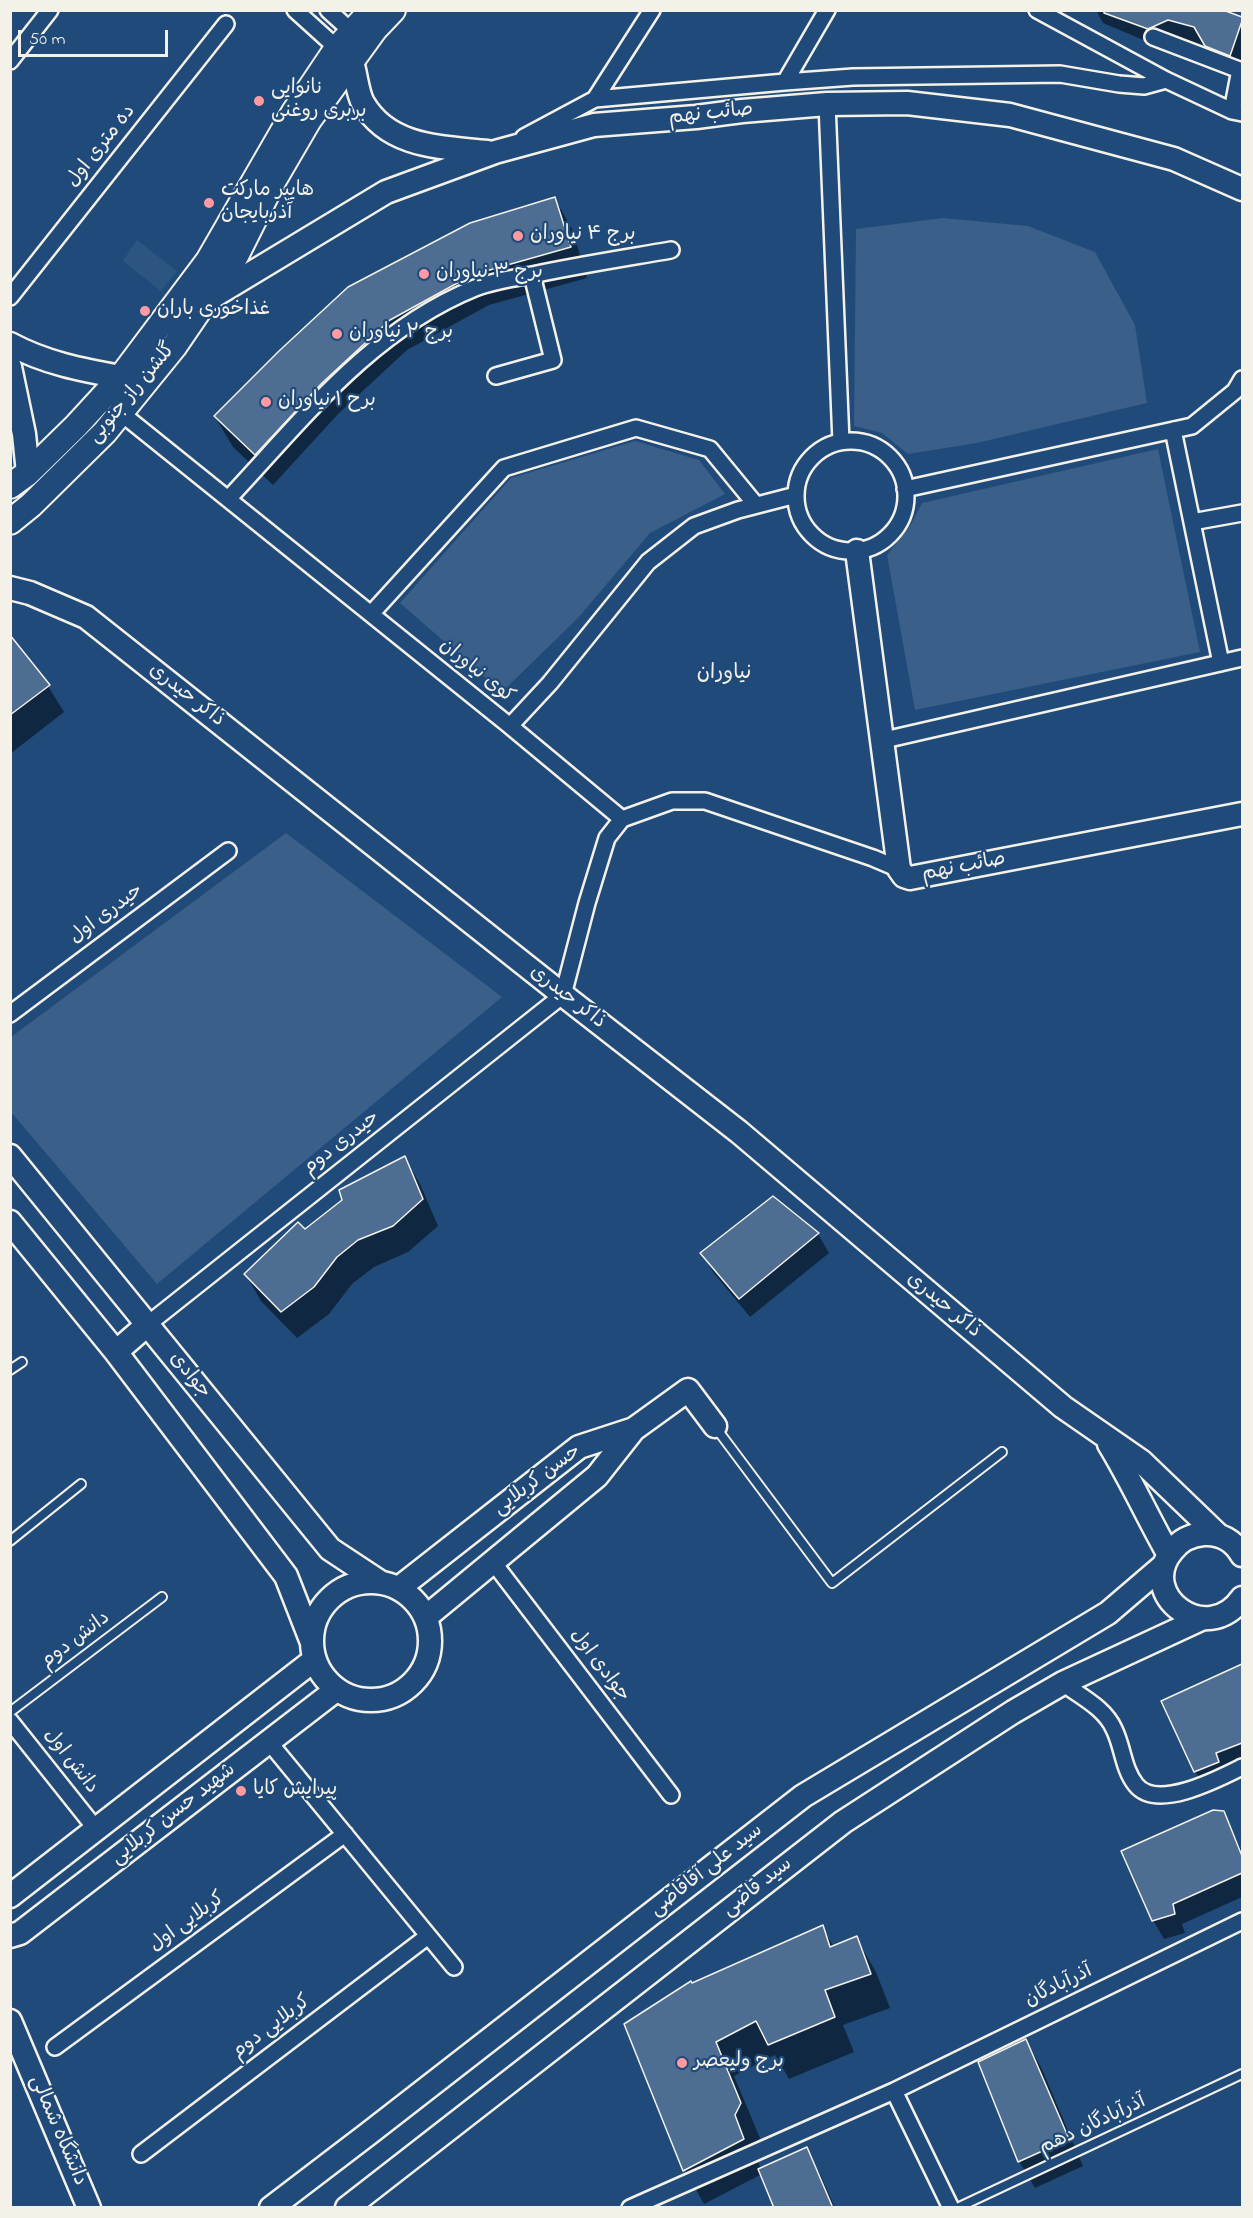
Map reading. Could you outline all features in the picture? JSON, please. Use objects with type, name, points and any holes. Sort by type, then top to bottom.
[{"type":"main road","name":"گلشن راز جنوبی","points":[[19,479],[76,426],[121,377],[208,261],[294,112],[347,47],[372,10]]},
{"type":"main road","name":"گلشن راز جنوبی","points":[[10,522],[31,505],[121,413],[174,347],[236,256],[274,180],[309,120],[347,47],[375,29],[393,10]]},
{"type":"street","points":[[10,61],[50,10]]},
{"type":"street","points":[[295,10],[347,47]]},
{"type":"street","points":[[328,10],[347,47],[363,102],[386,129],[424,146],[495,152],[595,99],[853,77],[1048,74],[1144,86],[1166,80]]},
{"type":"street","points":[[595,99],[652,10]]},
{"type":"street","points":[[785,82],[827,10]]},
{"type":"street","points":[[1036,10],[1166,80],[1237,112],[1241,70],[1153,37]]},
{"type":"street","name":"ده متری اول","points":[[10,297],[226,24]]},
{"type":"street","name":"صائب نهم","points":[[207,300],[386,192],[495,152],[594,125],[827,104],[907,103],[1010,115],[1174,159],[1242,189]]},
{"type":"street","points":[[827,104],[842,442]]},
{"type":"street","points":[[228,499],[325,394],[362,358],[431,310],[476,288],[532,275],[671,250]]},
{"type":"street","points":[[496,376],[553,360],[532,275]]},
{"type":"street","points":[[10,344],[30,354],[71,368],[121,377]]},
{"type":"street","points":[[10,368],[24,434],[19,479]]},
{"type":"street","points":[[906,489],[1192,426],[1235,391],[1242,379]]},
{"type":"street","name":"کوی نیاوران","points":[[121,413],[510,726],[550,683],[648,562],[694,526],[738,510],[796,495]]},
{"type":"street","points":[[371,614],[504,468],[636,428],[710,449],[756,505]]},
{"type":"street","points":[[1173,430],[1221,663]]},
{"type":"street","points":[[842,442],[860,442],[877,448],[891,458],[901,473],[906,489],[905,507],[899,523],[888,537],[873,546],[856,551],[839,550],[822,543],[808,531],[798,514],[796,495],[799,477],[809,461],[824,449],[842,442]]},
{"type":"street","points":[[1192,522],[1242,513]]},
{"type":"street","name":"صائب نهم","points":[[856,551],[880,741],[899,869],[904,876],[910,878],[1242,814]]},
{"type":"street","name":"ذاکر حیدری","points":[[10,588],[30,593],[87,617],[739,1132],[1063,1407],[1141,1461],[1218,1535],[1229,1540],[1242,1555]]},
{"type":"street","points":[[880,741],[1242,658]]},
{"type":"street","points":[[510,726],[622,819]]},
{"type":"street","points":[[563,995],[586,903],[607,838],[622,819],[672,801],[705,801],[899,869]]},
{"type":"street","name":"حیدری اول","points":[[10,1014],[228,851]]},
{"type":"street","name":"حیدری دوم","points":[[147,1325],[563,995]]},
{"type":"street","name":"جوادی","points":[[10,1156],[330,1549],[390,1585]]},
{"type":"street","points":[[10,1222],[116,1352],[286,1576],[312,1650],[322,1677],[336,1690],[354,1699],[373,1701],[392,1697],[409,1688],[422,1673],[429,1655],[431,1636],[426,1617],[415,1601],[390,1585],[360,1582],[340,1590],[325,1602],[315,1620],[312,1650]]},
{"type":"street","points":[[116,1352],[147,1325]]},
{"type":"street","points":[[634,1429],[688,1390],[715,1426]]},
{"type":"street","name":"حسن کربلایی","points":[[390,1585],[579,1447],[634,1429]]},
{"type":"street","name":"حسن کربلایی","points":[[426,1617],[597,1476],[634,1429]]},
{"type":"street","points":[[1105,1438],[1128,1475],[1167,1560],[1163,1576],[1164,1588],[1170,1600],[1189,1616],[1201,1619]]},
{"type":"street","name":"سید علی آقاقاضی","points":[[271,2208],[803,1796],[1108,1613],[1167,1560],[1185,1539],[1196,1535],[1218,1535]]},
{"type":"street","name":"جوادی اول","points":[[493,1562],[671,1796]]},
{"type":"street","points":[[1234,1617],[1236,1607],[1242,1598]]},
{"type":"street","name":"سید قاضی","points":[[347,2208],[843,1822],[1013,1712],[1063,1683],[1201,1619],[1234,1617]]},
{"type":"street","name":"شهید حسن کربلایی","points":[[10,1896],[96,1829],[312,1650]]},
{"type":"street","points":[[1046,1651],[1063,1683],[1101,1711],[1114,1728],[1128,1770],[1136,1785],[1147,1795],[1162,1796],[1183,1791],[1242,1767]]},
{"type":"street","name":"شهید حسن کربلایی","points":[[10,1936],[20,1933],[336,1690]]},
{"type":"street","name":"دانش اول","points":[[10,1721],[96,1829]]},
{"type":"street","points":[[269,1742],[454,1967]]},
{"type":"street","name":"کربلایی اول","points":[[55,2047],[345,1834]]},
{"type":"street","name":"آذرآبادگان","points":[[630,2208],[894,2091],[1242,1921]]},
{"type":"street","name":"کربلایی دوم","points":[[141,2154],[428,1936]]},
{"type":"street","name":"دانشگاه شمالی","points":[[10,2021],[89,2208]]},
{"type":"street","points":[[894,2091],[951,2208]]},
{"type":"lane","points":[[10,1371],[22,1362]]},
{"type":"lane","points":[[715,1426],[831,1583],[1002,1452]]},
{"type":"lane","points":[[10,1541],[81,1484]]},
{"type":"lane","name":"دانش دوم","points":[[10,1712],[162,1597]]},
{"type":"lane","name":"آذرآبادگان دهم","points":[[957,2208],[1242,2074]]},
{"type":"shaded area","points":[[943,218],[1028,226],[1095,252],[1135,325],[1147,403],[977,443],[908,454],[882,433],[854,426],[856,229]]},
{"type":"shaded area","points":[[137,240],[177,271],[161,291],[123,261]]},
{"type":"shaded area","points":[[635,441],[699,460],[725,494],[650,533],[578,618],[502,692],[400,603],[511,478]]},
{"type":"shaded area","points":[[1158,449],[1200,652],[915,710],[887,555],[909,528],[922,503]]},
{"type":"shaded area","points":[[286,833],[502,997],[157,1284],[11,1112],[11,1037]]},
{"type":"building","points":[[1104,10],[1223,10],[1242,17],[1242,21],[1230,56],[1205,46],[1194,27],[1168,20],[1148,29],[1104,13]]},
{"type":"building","points":[[555,197],[571,247],[472,275],[390,320],[322,383],[255,455],[214,416],[348,287],[470,223]]},
{"type":"building","points":[[10,635],[50,685],[10,715]]},
{"type":"building","points":[[405,1156],[423,1199],[393,1226],[358,1240],[337,1257],[314,1287],[281,1312],[244,1274],[298,1222],[305,1229],[342,1200],[339,1190]]},
{"type":"building","points":[[773,1196],[819,1233],[739,1299],[700,1253]]},
{"type":"building","points":[[1242,1664],[1242,1743],[1216,1753],[1219,1762],[1194,1772],[1161,1701]]},
{"type":"building","points":[[1213,1810],[1224,1811],[1242,1856],[1242,1873],[1173,1904],[1175,1914],[1152,1921],[1121,1851]]},
{"type":"building","points":[[823,1925],[830,1947],[857,1936],[871,1974],[825,1990],[835,2017],[768,2045],[756,2021],[716,2042],[741,2103],[735,2115],[744,2139],[683,2171],[624,2024],[691,1981],[692,1983]]},
{"type":"building","points":[[1026,2039],[1069,2139],[1018,2162],[978,2062]]},
{"type":"building","points":[[807,2147],[833,2208],[774,2208],[758,2169]]},
{"type":"place","name":"نانوایی بربری روغنی","points":[[259,101]]},
{"type":"place","name":"هایپر مارکت آذربایجان","points":[[209,203]]},
{"type":"place","name":"برج ۴ نیاوران","points":[[518,236]]},
{"type":"place","name":"برج ۳ نیاوران","points":[[424,274]]},
{"type":"place","name":"غذاخوری باران","points":[[145,311]]},
{"type":"place","name":"برج ۲ نیاوران","points":[[337,334]]},
{"type":"place","name":"برح ۱ نیاوران","points":[[266,402]]},
{"type":"place","name":"پیرایش کایا","points":[[241,1791]]},
{"type":"place","name":"برج ولیعصر","points":[[682,2063]]},
{"type":"district","name":"نیاوران","points":[[724,675]]}]
